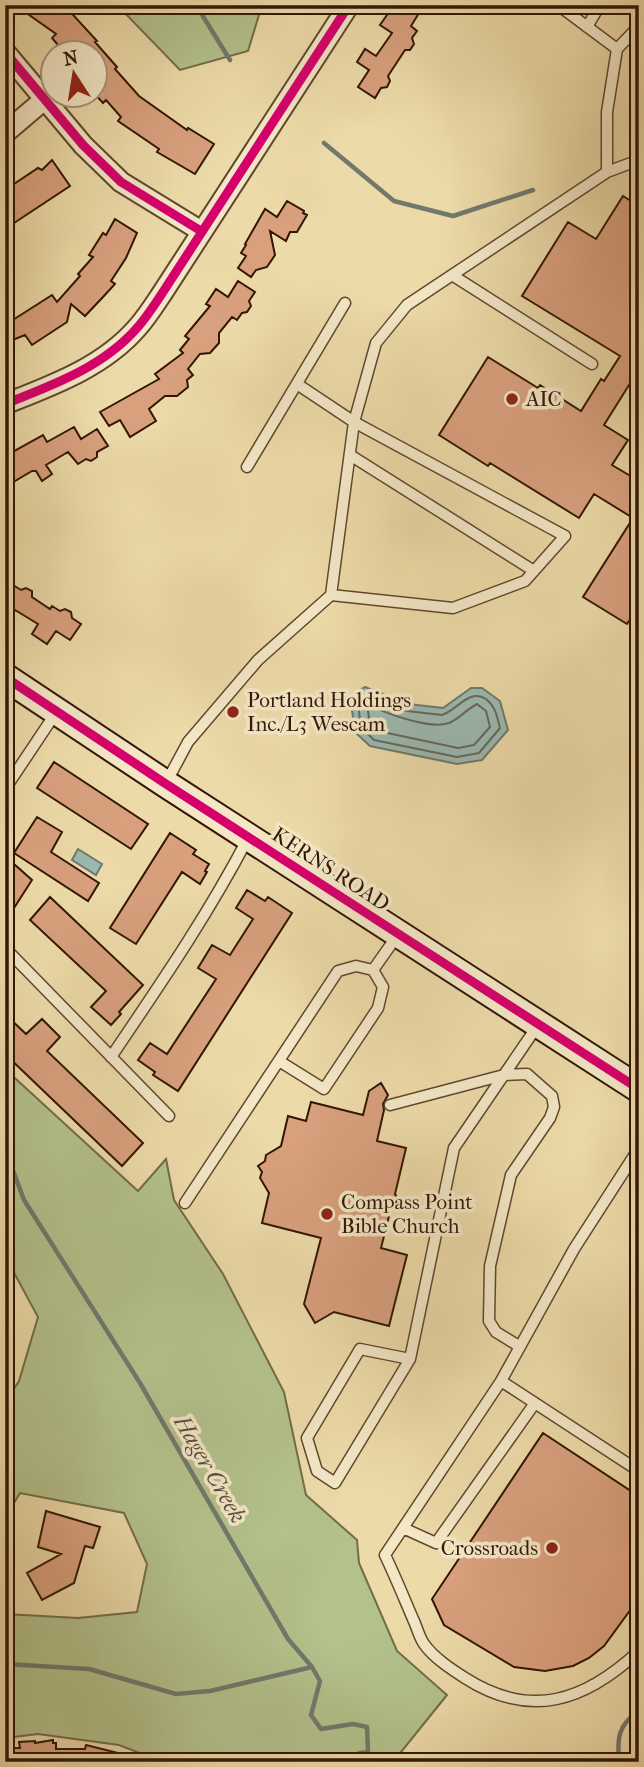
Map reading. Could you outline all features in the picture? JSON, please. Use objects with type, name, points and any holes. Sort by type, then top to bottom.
[{"type":"street","points":[[5,404],[55,384],[98,362],[136,329],[163,292],[349,5]]},
{"type":"street","points":[[5,52],[38,92]]},
{"type":"street","points":[[5,133],[38,106]]},
{"type":"street","points":[[52,108],[83,145],[121,182],[201,231]]},
{"type":"street","name":"KERNS ROAD","points":[[5,677],[639,1089]]},
{"type":"lane","points":[[558,5],[617,49]]},
{"type":"lane","points":[[587,27],[600,5]]},
{"type":"lane","points":[[607,172],[607,112],[617,49],[639,26]]},
{"type":"lane","points":[[166,784],[188,743],[258,660],[331,595],[354,422],[376,343],[407,304],[607,172],[639,160]]},
{"type":"lane","points":[[452,275],[593,364]]},
{"type":"lane","points":[[247,467],[345,303]]},
{"type":"lane","points":[[297,384],[354,422],[565,536],[525,581],[453,608],[331,595]]},
{"type":"lane","points":[[350,455],[534,571]]},
{"type":"lane","points":[[5,789],[56,712]]},
{"type":"lane","points":[[111,1057],[182,951],[249,836]]},
{"type":"lane","points":[[373,970],[398,933]]},
{"type":"lane","points":[[5,948],[169,1116]]},
{"type":"lane","points":[[185,1203],[338,971],[356,966],[373,970],[383,987],[378,1008],[324,1088],[279,1061]]},
{"type":"lane","points":[[410,1359],[360,1349],[307,1438],[317,1471],[335,1483],[410,1359],[454,1149],[538,1024]]},
{"type":"lane","points":[[390,1105],[504,1075],[527,1074],[552,1096],[554,1107],[511,1175],[490,1266],[489,1321],[496,1332],[519,1346]]},
{"type":"lane","points":[[639,1149],[574,1249],[501,1381],[385,1555],[424,1644],[449,1668],[486,1692],[519,1702],[557,1700],[594,1686],[639,1651]]},
{"type":"lane","points":[[501,1381],[639,1471]]},
{"type":"lane","points":[[403,1528],[436,1543],[535,1403]]},
{"type":"green space","points":[[117,5],[262,5],[248,51],[180,70]]},
{"type":"green space","points":[[5,1069],[138,1191],[166,1159],[174,1200],[223,1274],[284,1392],[306,1495],[357,1540],[359,1563],[397,1651],[447,1695],[393,1762],[196,1762],[155,1759],[119,1745],[38,1734],[5,1738],[5,1614],[78,1618],[137,1612],[147,1564],[124,1513],[20,1493],[5,1518],[5,1402],[19,1381],[38,1317],[5,1256]]},
{"type":"water","points":[[365,687],[408,704],[443,708],[471,688],[482,688],[500,701],[508,730],[482,760],[457,764],[370,746],[355,732],[351,703],[356,692]]},
{"type":"water","points":[[78,849],[102,864],[96,875],[72,860]]},
{"type":"building","points":[[15,5],[64,5],[94,38],[52,38],[56,34]]},
{"type":"building","points":[[394,5],[424,5],[411,26],[417,31],[412,38],[414,44],[410,50],[405,50],[388,76],[390,81],[387,87],[381,88],[375,98],[358,87],[369,70],[357,62],[365,49],[376,56],[392,33],[380,25]]},
{"type":"building","points":[[108,57],[139,96],[187,130],[188,128],[214,144],[195,174],[157,152],[159,149],[118,121],[121,117],[108,102]]},
{"type":"building","points":[[52,160],[70,186],[5,229],[5,190],[38,168],[42,170]]},
{"type":"building","name":"AIC","points":[[623,196],[639,206],[639,369],[604,425],[628,440],[612,465],[639,481],[639,606],[627,624],[583,597],[633,518],[594,494],[579,518],[439,435],[488,357],[581,411],[601,379],[604,381],[620,356],[522,296],[568,222],[596,239]]},
{"type":"building","points":[[287,201],[307,215],[297,232],[290,232],[286,241],[270,231],[275,255],[267,267],[256,270],[251,277],[238,268],[246,256],[241,253],[245,244],[265,209],[277,217]]},
{"type":"building","points":[[115,219],[137,233],[126,258],[111,281],[115,284],[85,316],[71,304],[67,322],[32,345],[25,335],[5,343],[5,325],[52,295],[57,302],[80,276],[78,274],[93,257],[89,255]]},
{"type":"building","points":[[238,281],[255,292],[249,301],[251,306],[237,320],[232,317],[219,333],[219,343],[210,353],[200,354],[188,369],[193,375],[187,380],[188,387],[177,396],[165,396],[149,409],[156,421],[130,437],[120,420],[109,426],[100,412],[159,379],[155,374],[183,353],[180,350],[189,339],[185,336],[210,306],[206,304],[216,289],[228,297]]},
{"type":"building","points":[[74,427],[81,439],[97,429],[108,446],[97,452],[97,457],[91,461],[86,459],[78,464],[68,452],[46,465],[52,474],[42,481],[36,471],[32,471],[5,487],[5,456],[43,435],[47,442]]},
{"type":"building","points":[[5,580],[21,590],[26,588],[32,591],[32,597],[50,609],[52,606],[60,611],[65,609],[71,612],[72,618],[81,624],[70,640],[56,631],[47,644],[32,634],[38,624],[15,610],[5,625]]},
{"type":"building","points":[[54,762],[148,824],[131,849],[37,788]]},
{"type":"building","points":[[37,817],[62,832],[51,852],[99,883],[88,901],[14,853]]},
{"type":"building","points":[[170,833],[196,850],[193,854],[209,864],[205,871],[207,872],[200,884],[182,872],[136,944],[110,928]]},
{"type":"building","points":[[5,856],[32,880],[5,922]]},
{"type":"building","points":[[247,890],[265,901],[268,897],[292,913],[178,1091],[153,1075],[155,1072],[138,1060],[150,1043],[167,1054],[216,979],[198,968],[212,945],[230,955],[253,919],[236,908]]},
{"type":"building","points":[[50,897],[143,985],[111,1025],[91,1007],[106,991],[30,920]]},
{"type":"building","points":[[5,1014],[26,1034],[42,1019],[60,1037],[47,1051],[143,1143],[122,1166],[5,1054]]},
{"type":"building","name":"Compass Point Bible Church","points":[[381,1083],[388,1095],[383,1104],[377,1141],[406,1148],[395,1194],[399,1200],[392,1204],[381,1248],[407,1255],[389,1326],[334,1312],[315,1323],[304,1304],[321,1238],[262,1223],[269,1193],[260,1178],[262,1172],[258,1166],[265,1161],[266,1155],[281,1146],[288,1116],[306,1121],[311,1102],[363,1115],[369,1091]]},
{"type":"building","name":"Crossroads","points":[[543,1433],[639,1494],[639,1605],[634,1611],[631,1609],[604,1646],[589,1658],[573,1666],[545,1671],[514,1667],[444,1625],[432,1599]]},
{"type":"building","points":[[46,1511],[100,1527],[93,1548],[85,1546],[74,1583],[42,1600],[27,1573],[61,1554],[38,1547]]},
{"type":"building","points":[[53,1740],[56,1749],[85,1749],[86,1745],[134,1757],[133,1762],[11,1762],[10,1748],[20,1748],[19,1742]]},
{"type":"waterway","name":"Hager Creek","points":[[196,5],[230,60]]},
{"type":"waterway","name":"Hager Creek","points":[[324,143],[394,201],[453,216],[533,190]]},
{"type":"waterway","name":"Hager Creek","points":[[5,1149],[24,1200],[140,1383],[288,1639],[312,1667],[320,1681],[311,1715],[321,1729],[353,1724],[367,1727],[368,1752],[359,1753],[362,1762]]},
{"type":"waterway","points":[[5,1664],[89,1669],[176,1694],[210,1691],[312,1667]]},
{"type":"waterway","name":"Hager Creek","points":[[619,1762],[620,1733],[627,1721],[639,1710]]},
{"type":"cycle path","points":[[5,404],[76,374],[109,354],[141,324],[349,5]]},
{"type":"cycle path","points":[[5,52],[83,145],[121,182],[201,231]]},
{"type":"cycle path","points":[[5,677],[639,1089]]},
{"type":"place","name":"AIC","points":[[512,399]]},
{"type":"place","name":"Portland Holdings Inc./L3 Wescam","points":[[233,712]]},
{"type":"place","name":"Compass Point Bible Church","points":[[327,1214]]},
{"type":"place","name":"Crossroads","points":[[552,1548]]}]
